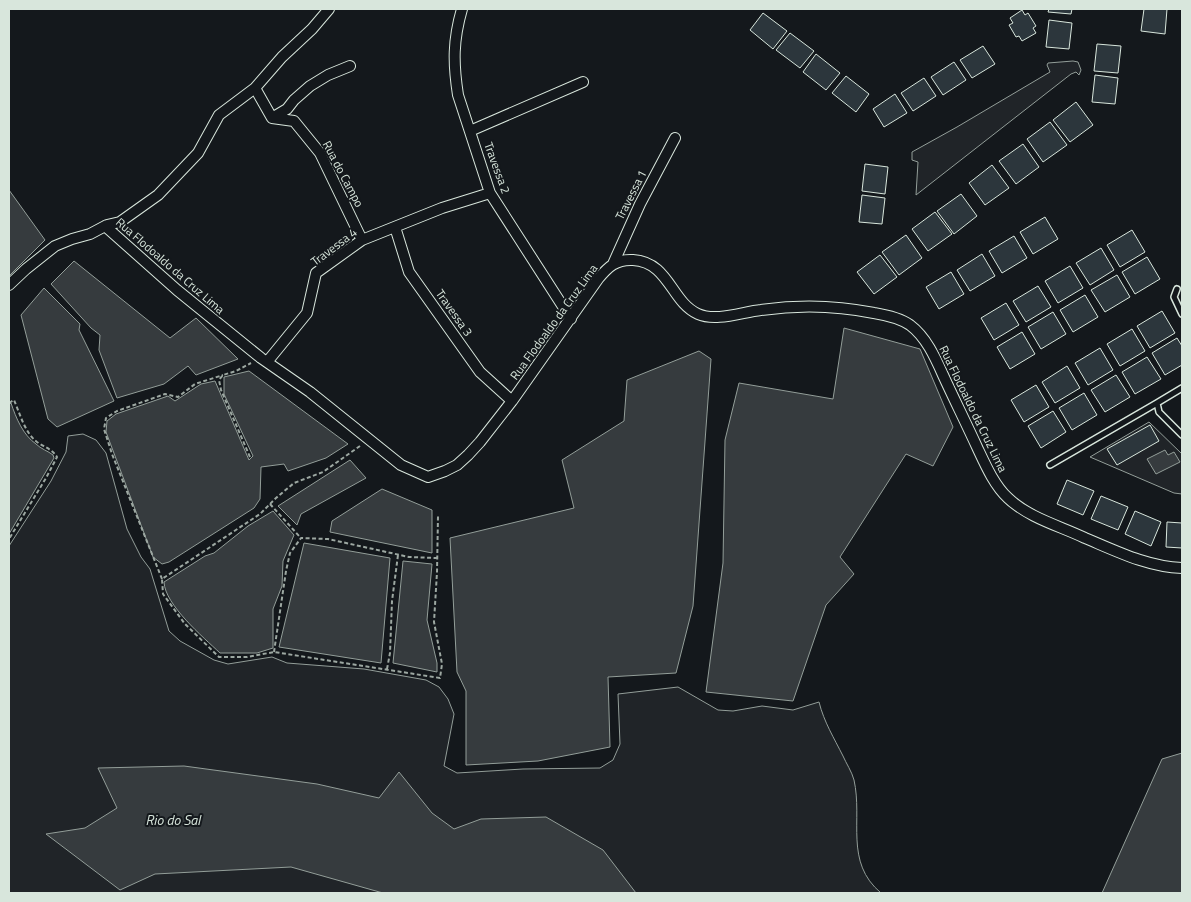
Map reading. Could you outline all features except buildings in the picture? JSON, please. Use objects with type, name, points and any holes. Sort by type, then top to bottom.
[{"type":"street","points":[[9,285],[55,246],[120,222],[158,195],[198,153],[219,114],[256,88],[329,9]]},
{"type":"street","name":"Travessa 2","points":[[462,9],[453,58],[458,95],[490,193],[571,319]]},
{"type":"street","points":[[256,88],[272,118],[287,109],[310,86],[328,75],[350,66]]},
{"type":"street","points":[[470,131],[582,82]]},
{"type":"street","name":"Rua do Campo","points":[[272,118],[294,121],[320,152],[362,240]]},
{"type":"street","name":"Travessa 1","points":[[612,264],[640,204],[675,138]]},
{"type":"street","name":"Travessa 4","points":[[264,360],[307,313],[316,273],[362,240],[442,208],[490,193]]},
{"type":"street","name":"Rua Flodoaldo da Cruz Lima","points":[[105,226],[184,296],[264,360],[316,397],[368,440],[409,470],[428,477],[457,465],[468,455],[512,401],[598,279],[612,264],[632,260],[650,265],[661,274],[687,306],[699,314],[708,316],[730,315],[784,306],[807,305],[854,309],[903,321],[910,325],[927,343],[987,467],[1000,490],[1008,498],[1036,517],[1127,555],[1164,567],[1182,568]]},
{"type":"street","name":"Travessa 3","points":[[395,226],[409,272],[480,372],[512,401]]},
{"type":"lane","points":[[1176,289],[1174,297],[1182,314]]},
{"type":"lane","points":[[1050,464],[1182,388]]},
{"type":"lane","points":[[1157,403],[1159,412],[1182,435]]},
{"type":"path","points":[[264,360],[195,384],[178,396],[165,394],[117,411],[106,418],[104,429],[162,579],[164,594],[185,624],[219,657],[247,657],[274,652],[440,678],[442,664],[434,622],[438,558],[438,516]]},
{"type":"path","points":[[223,375],[220,380],[221,390],[250,457]]},
{"type":"path","points":[[9,403],[14,400],[25,426],[36,442],[55,453],[57,457],[9,539]]},
{"type":"path","points":[[162,579],[260,514],[294,483],[324,472],[368,440]]},
{"type":"path","points":[[270,504],[301,538],[328,539],[398,555],[438,558]]},
{"type":"path","points":[[274,652],[290,553],[301,538]]},
{"type":"path","points":[[387,669],[390,653],[392,601],[398,555]]},
{"type":"shaded area","points":[[1078,62],[1081,70],[1079,75],[1076,72],[1071,74],[916,195],[918,162],[912,160],[912,152],[1050,72],[1048,63]]},
{"type":"shaded area","points":[[1149,422],[1182,454],[1182,494],[1174,493],[1090,457]]},
{"type":"shaded area","points":[[83,434],[96,440],[106,453],[127,529],[141,557],[150,569],[169,631],[180,641],[214,660],[228,664],[272,657],[287,663],[364,669],[426,680],[439,687],[448,699],[454,714],[444,766],[457,773],[523,769],[600,768],[613,760],[620,744],[618,694],[678,687],[718,710],[733,711],[762,706],[793,710],[819,702],[826,723],[854,780],[857,840],[862,868],[881,893],[9,893],[9,546],[51,481],[66,452],[68,436]]},
{"type":"water","points":[[9,190],[45,240],[9,276]]},
{"type":"water","points":[[74,261],[170,338],[196,318],[238,359],[196,375],[188,366],[164,384],[117,398],[99,350],[100,335],[91,328],[51,284]]},
{"type":"water","points":[[44,288],[80,324],[79,330],[114,401],[57,427],[48,419],[21,315]]},
{"type":"water","points":[[844,328],[920,349],[953,427],[933,466],[906,454],[840,557],[854,574],[826,605],[793,701],[706,692],[723,563],[725,440],[739,383],[833,399]]},
{"type":"water","points":[[699,351],[711,359],[693,606],[676,673],[608,677],[610,747],[538,761],[466,765],[466,691],[457,672],[450,538],[574,508],[562,460],[624,421],[627,380]]},
{"type":"water","points":[[249,371],[348,444],[326,458],[288,471],[284,464],[261,467],[260,499],[254,508],[169,562],[162,564],[153,557],[106,432],[107,421],[116,414],[168,396],[175,401],[201,384],[215,381],[249,460],[253,456],[224,394],[224,377]]},
{"type":"water","points":[[11,403],[27,436],[38,446],[53,455],[54,458],[9,534],[9,405]]},
{"type":"water","points":[[1165,450],[1168,455],[1174,452],[1180,462],[1156,474],[1147,459]]},
{"type":"water","points":[[350,460],[366,478],[301,514],[297,525],[278,506]]},
{"type":"water","points":[[382,489],[432,510],[432,553],[330,532],[332,521]]},
{"type":"water","points":[[273,511],[294,535],[283,561],[282,586],[273,609],[273,648],[257,653],[220,653],[195,630],[178,610],[166,591],[164,582],[205,556],[214,553],[248,526]]},
{"type":"water","points":[[304,543],[390,558],[381,663],[279,647]]},
{"type":"water","points":[[403,561],[432,564],[427,620],[437,663],[437,672],[393,663]]},
{"type":"water","points":[[1182,753],[1182,893],[1102,893],[1162,759]]},
{"type":"water","name":"Rio do Sal","points":[[184,766],[317,784],[379,798],[399,772],[432,813],[454,829],[481,819],[546,817],[603,850],[636,893],[383,893],[291,867],[155,874],[120,890],[46,834],[85,828],[117,808],[98,768]]}]
